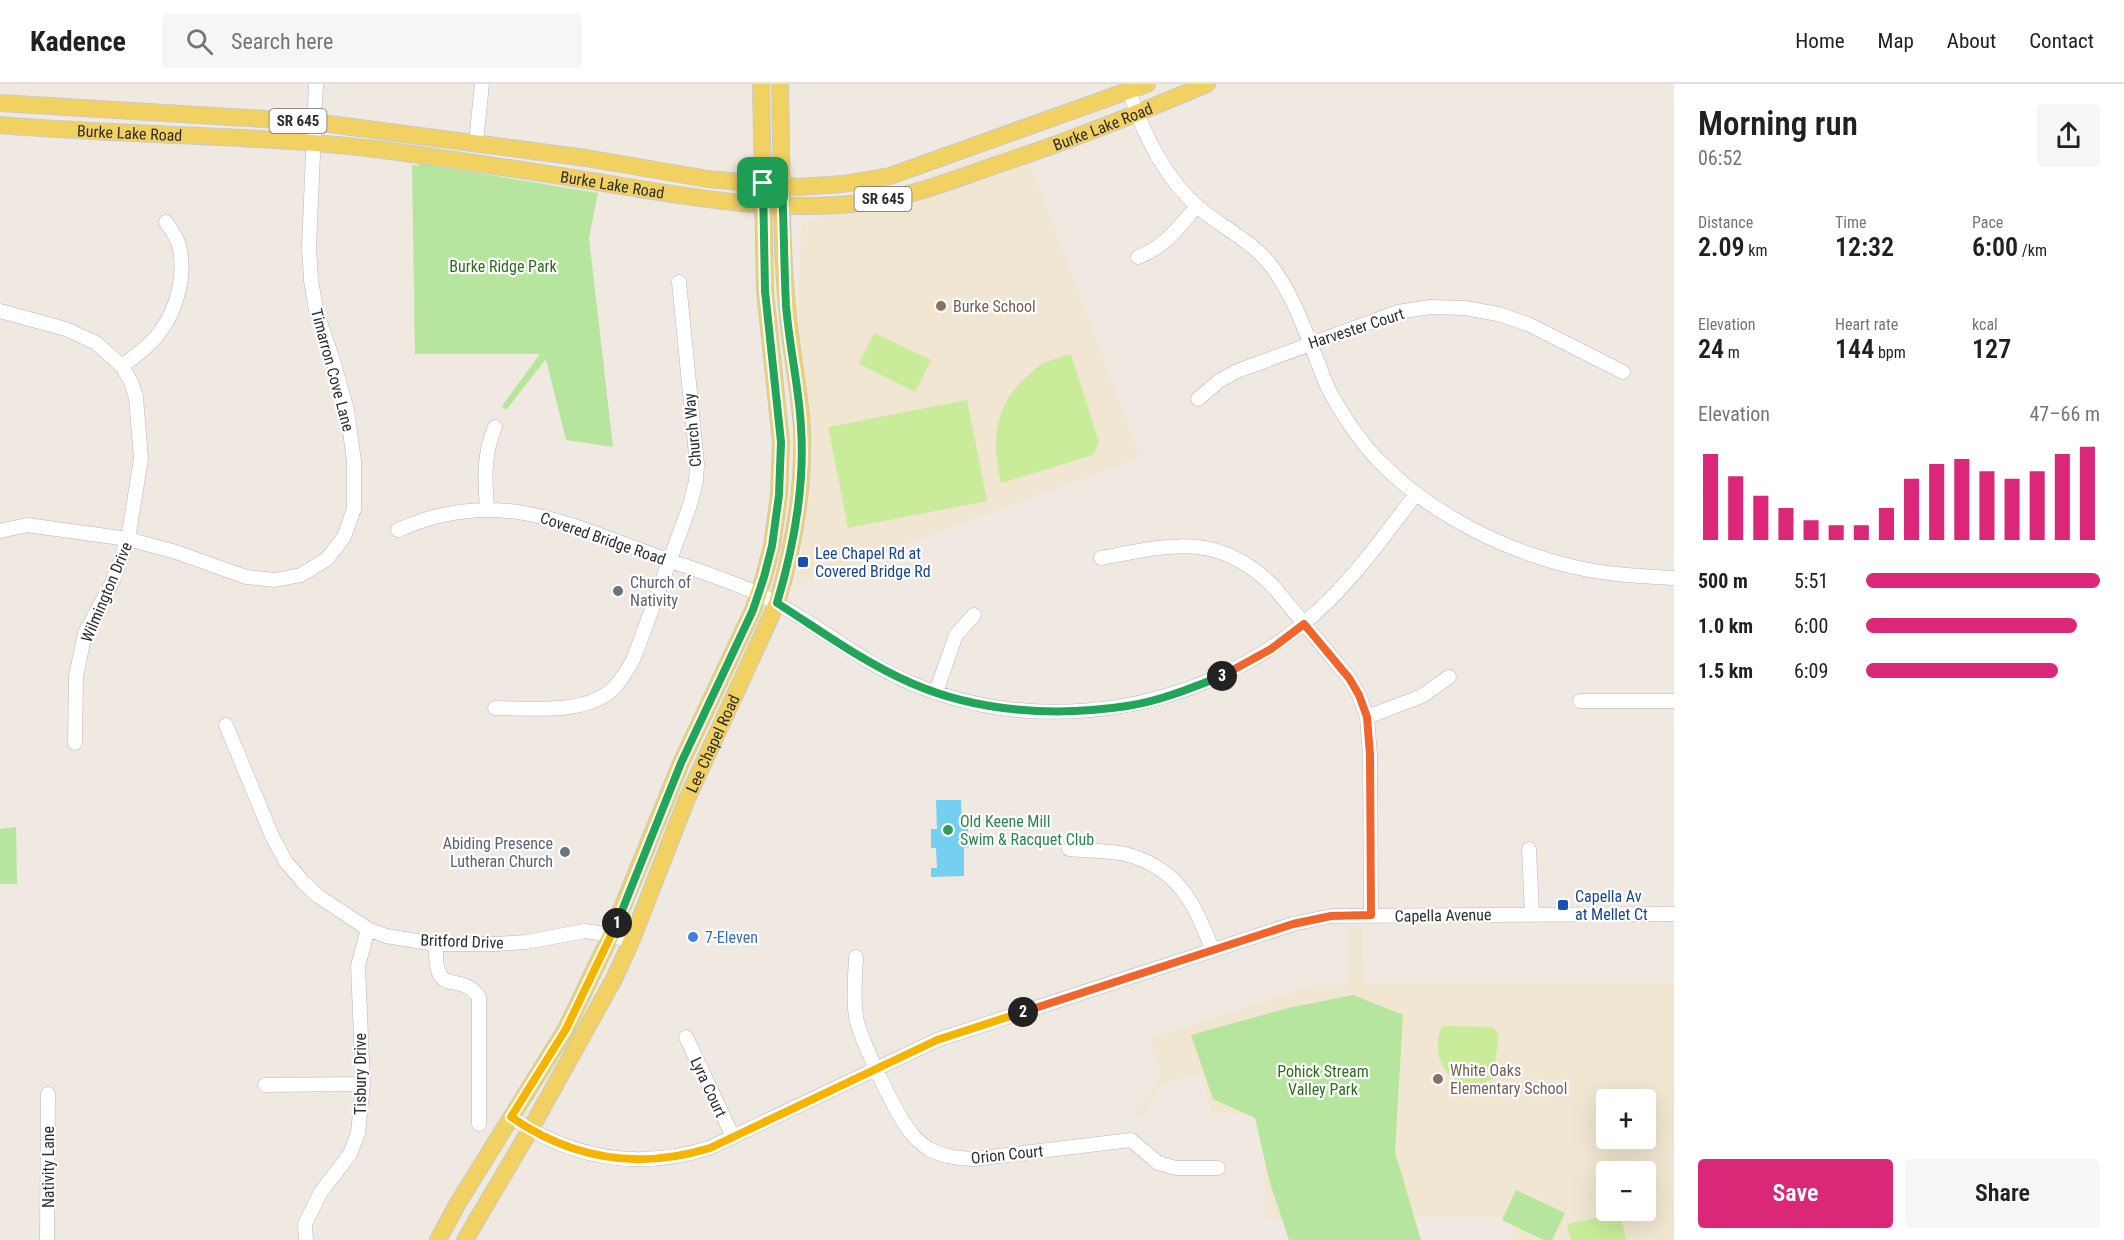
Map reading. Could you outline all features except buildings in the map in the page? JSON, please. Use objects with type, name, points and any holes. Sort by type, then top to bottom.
[{"type":"main road","name":"Lee Chapel Road","points":[[438,1240],[458,1203],[566,1029],[611,935],[677,772],[759,594],[772,546],[781,466],[780,417],[765,291],[760,84]]},
{"type":"main road","name":"Lee Chapel Road","points":[[465,1240],[602,1003],[631,942],[686,801],[777,603],[793,543],[802,458],[798,394],[787,307],[780,84]]},
{"type":"main road","name":"Burke Lake Road","points":[[0,103],[314,122],[476,142],[708,179],[782,186],[843,184],[890,176],[1147,84]]},
{"type":"main road","name":"Burke Lake Road","points":[[0,124],[88,132],[358,147],[699,198],[763,204],[843,205],[908,194],[947,183],[1137,114],[1207,84]]},
{"type":"street","name":"Timarron Cove Lane","points":[[0,531],[27,525],[129,539],[176,552],[246,577],[274,580],[301,575],[327,559],[344,537],[354,509],[354,460],[346,410],[332,357],[316,310],[311,280],[309,247],[316,84]]},
{"type":"street","points":[[476,142],[482,84]]},
{"type":"street","points":[[1129,91],[1152,147],[1170,176],[1197,206],[1258,250],[1270,265],[1292,298],[1329,391],[1354,432],[1381,464],[1416,494],[1473,530],[1504,544],[1579,568],[1613,574],[1674,578]]},
{"type":"street","points":[[1138,257],[1152,252],[1167,242],[1197,206]]},
{"type":"street","points":[[122,366],[160,333],[174,306],[179,288],[180,253],[176,237],[166,222]]},
{"type":"street","name":"Church Way","points":[[495,708],[572,707],[598,699],[612,690],[624,677],[634,658],[692,498],[697,464],[678,282]]},
{"type":"street","name":"Harvester Court","points":[[1197,399],[1237,370],[1398,312],[1430,307],[1465,308],[1498,314],[1528,324],[1623,372]]},
{"type":"street","name":"Wilmington Drive","points":[[1,316],[77,333],[96,343],[122,366],[136,396],[141,459],[129,539],[112,583],[85,633],[76,676],[75,743]]},
{"type":"street","points":[[487,509],[485,463],[488,443],[495,427]]},
{"type":"street","name":"Covered Bridge Road","points":[[398,530],[419,520],[445,513],[487,509],[513,510],[556,519],[759,594],[879,667],[911,683],[977,704],[1029,711],[1077,712],[1128,706],[1179,693],[1226,674],[1271,649],[1304,624],[1345,586],[1416,494]]},
{"type":"street","points":[[1101,558],[1165,546],[1199,546],[1220,551],[1240,560],[1260,573],[1273,586],[1349,678],[1359,695],[1367,717],[1370,755],[1371,915]]},
{"type":"street","points":[[936,692],[956,635],[974,615]]},
{"type":"street","points":[[1367,717],[1422,696],[1449,677]]},
{"type":"street","points":[[1580,701],[1674,701]]},
{"type":"street","name":"Britford Drive","points":[[226,725],[272,836],[286,862],[318,896],[368,929],[386,936],[436,944],[508,943],[585,931],[611,935],[631,942]]},
{"type":"street","points":[[1069,849],[1124,854],[1154,866],[1178,884],[1192,901],[1201,918],[1212,950]]},
{"type":"street","points":[[1529,849],[1532,914]]},
{"type":"street","name":"Capella Avenue","points":[[511,1117],[530,1130],[557,1143],[588,1152],[632,1160],[660,1160],[710,1148],[937,1040],[1293,924],[1318,918],[1371,915],[1674,914]]},
{"type":"street","name":"Tisbury Drive","points":[[306,1240],[305,1224],[321,1192],[350,1154],[358,1133],[363,1084],[358,966],[368,929]]},
{"type":"street","points":[[436,944],[438,973],[450,983],[467,985],[474,989],[479,997],[479,1124]]},
{"type":"street","name":"Orion Court","points":[[856,957],[856,1019],[863,1040],[902,1120],[911,1133],[927,1148],[949,1158],[974,1159],[1131,1140],[1158,1163],[1176,1168],[1218,1168]]},
{"type":"street","name":"Lyra Court","points":[[686,1037],[733,1137]]},
{"type":"street","points":[[265,1085],[363,1084]]},
{"type":"street","name":"Nativity Lane","points":[[47,1240],[48,1094]]},
{"type":"shaded area","name":"Burke School","points":[[1022,142],[1140,457],[794,586],[804,543],[793,426],[802,223]]},
{"type":"shaded area","name":"White Oaks Elementary School","points":[[1349,925],[1362,926],[1363,984],[1674,984],[1674,1240],[1513,1240],[1512,1217],[1265,1218],[1264,1114],[1212,1113],[1201,1073],[1162,1084],[1142,1117],[1138,1115],[1161,1074],[1149,1039],[1316,985],[1349,985]]},
{"type":"green space","name":"Burke Ridge Park","points":[[419,163],[598,193],[589,238],[613,447],[566,440],[546,359],[506,410],[502,406],[540,354],[415,354],[412,165],[419,166]]},
{"type":"green space","points":[[874,333],[931,360],[915,392],[859,364]]},
{"type":"green space","points":[[1071,354],[1099,443],[1093,455],[1001,483],[996,438],[1002,410],[1009,397],[1018,385],[1040,365]]},
{"type":"green space","points":[[967,400],[987,501],[848,528],[828,427]]},
{"type":"green space","points":[[16,827],[17,884],[0,884],[0,829]]},
{"type":"green space","name":"Pohick Stream Valley Park","points":[[1353,995],[1403,1015],[1395,1152],[1421,1240],[1289,1240],[1270,1183],[1255,1118],[1213,1099],[1191,1035],[1288,1008]]},
{"type":"green space","points":[[1442,1026],[1493,1027],[1499,1035],[1494,1070],[1490,1072],[1493,1078],[1480,1084],[1468,1085],[1448,1074],[1438,1052],[1438,1039]]},
{"type":"green space","points":[[1516,1190],[1565,1213],[1552,1240],[1544,1240],[1502,1220]]},
{"type":"green space","points":[[1596,1218],[1596,1221],[1622,1221],[1626,1240],[1571,1240],[1567,1224]]},
{"type":"water","points":[[936,800],[961,800],[962,828],[968,828],[969,847],[964,848],[964,876],[931,877],[931,868],[937,868],[936,848],[931,848],[931,829],[937,829]]},
{"type":"place","name":"Burke School","points":[[941,306]]},
{"type":"place","name":"Lee Chapel Rd at Covered Bridge Rd","points":[[803,562]]},
{"type":"place","name":"Church of Nativity","points":[[618,591]]},
{"type":"place","name":"Old Keene Mill Swim & Racquet Club","points":[[948,830]]},
{"type":"place","name":"Abiding Presence Lutheran Church","points":[[565,852]]},
{"type":"place","name":"Capella Av at Mellet Ct","points":[[1563,905]]},
{"type":"place","name":"7-Eleven","points":[[693,937]]},
{"type":"place","name":"White Oaks Elementary School","points":[[1438,1079]]},
{"type":"route","points":[[763,183],[782,186],[787,307],[798,394],[802,458],[793,543],[777,603],[856,654],[911,683],[977,704],[1029,711],[1077,712],[1128,706],[1179,693],[1226,674],[1271,649],[1304,624],[1349,678],[1359,695],[1367,717],[1370,755],[1371,915],[1331,916],[1293,924],[937,1040],[710,1148],[660,1160],[632,1160],[588,1152],[557,1143],[530,1130],[511,1117],[566,1029],[593,976],[621,914],[681,763],[753,610],[764,577],[772,546],[779,495],[781,442],[765,291],[763,183]]}]
